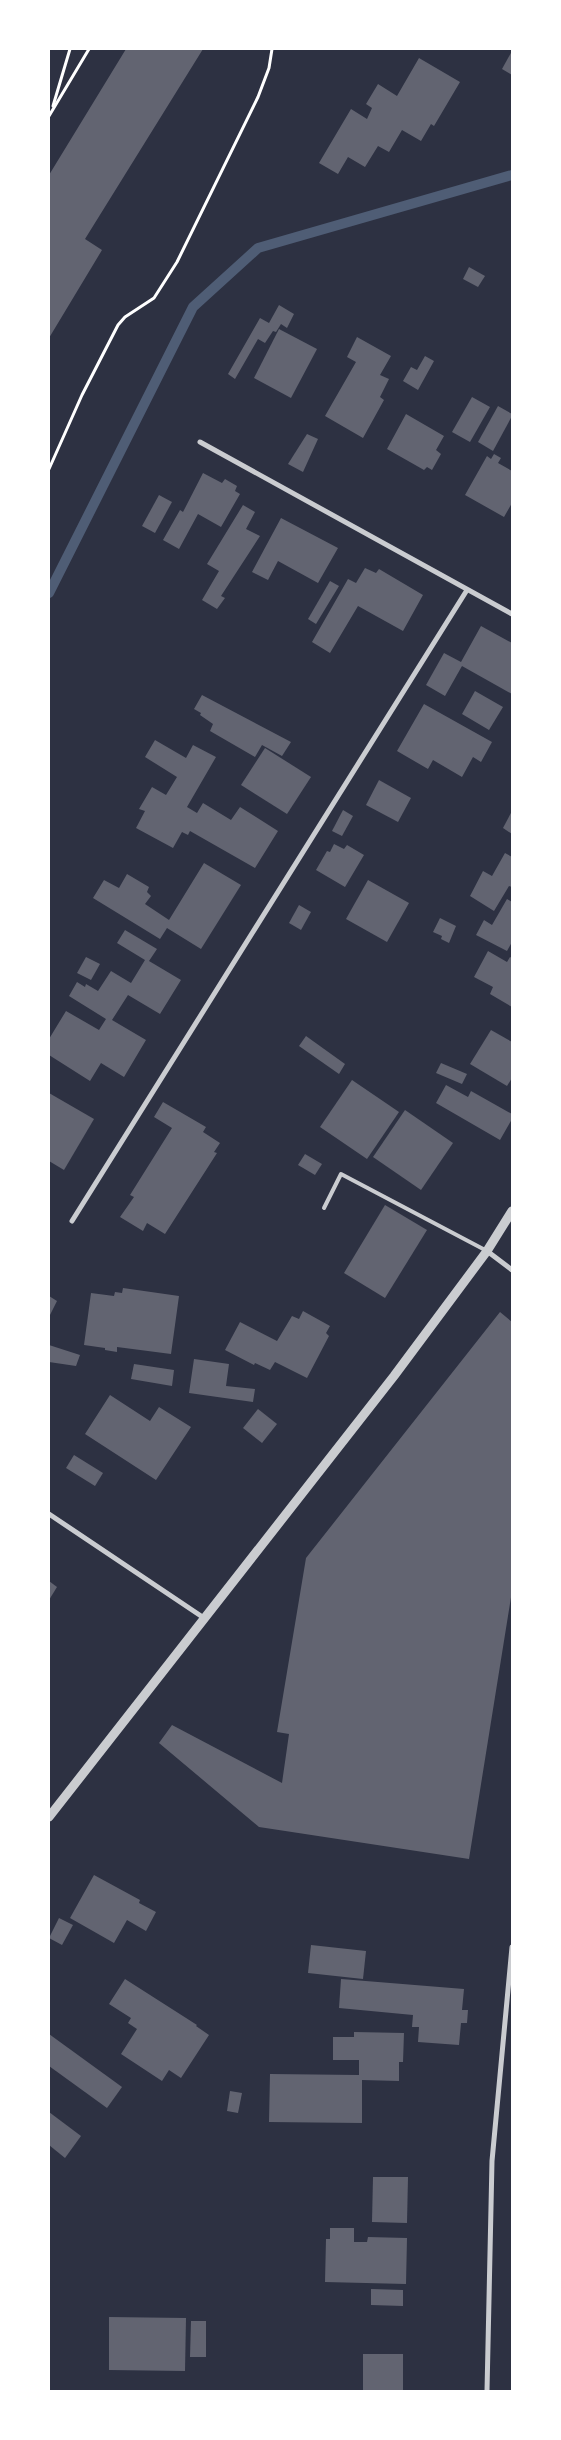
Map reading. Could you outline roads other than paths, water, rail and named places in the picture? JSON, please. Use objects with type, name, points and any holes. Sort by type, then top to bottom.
[{"type":"street","points":[[200,442],[512,614]]},
{"type":"street","points":[[72,1221],[466,590]]},
{"type":"street","points":[[49,1817],[394,1376],[487,1251],[512,1211]]},
{"type":"street","points":[[487,1251],[512,1270]]},
{"type":"street","points":[[49,1514],[204,1618]]},
{"type":"street","points":[[486,2391],[492,2161],[512,1947]]},
{"type":"lane","points":[[324,1208],[340,1174],[487,1251]]},
{"type":"waterway","points":[[49,593],[193,307],[258,248],[512,175]]}]
